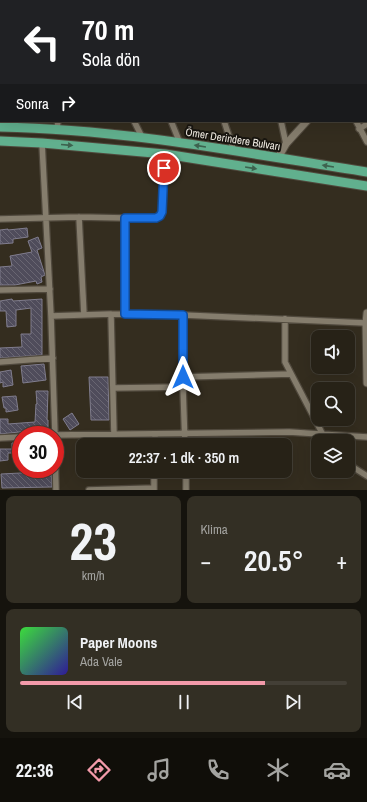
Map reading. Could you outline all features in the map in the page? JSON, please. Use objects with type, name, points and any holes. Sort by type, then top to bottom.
[{"type":"highway","name":"Ömer Derindere Bulvarı","points":[[3,125],[57,125],[367,172]]},
{"type":"highway","points":[[0,141],[42,143],[165,154],[367,186]]},
{"type":"street","points":[[134,122],[142,137]]},
{"type":"street","points":[[171,122],[180,143]]},
{"type":"street","points":[[224,122],[234,151]]},
{"type":"street","points":[[281,122],[286,144]]},
{"type":"street","points":[[278,158],[286,144],[306,122]]},
{"type":"street","points":[[356,122],[367,142]]},
{"type":"street","points":[[359,129],[367,124]]},
{"type":"street","points":[[42,143],[50,289],[54,426]]},
{"type":"street","points":[[0,219],[79,217],[156,218],[160,216],[162,212],[165,154]]},
{"type":"street","points":[[79,217],[84,315]]},
{"type":"street","points":[[125,218],[125,314]]},
{"type":"street","points":[[0,290],[50,289]]},
{"type":"street","points":[[367,313],[367,383]]},
{"type":"street","points":[[111,314],[114,435]]},
{"type":"street","points":[[51,316],[111,314],[183,315],[366,322]]},
{"type":"street","points":[[183,315],[185,438]]},
{"type":"street","points":[[285,319],[285,362],[322,433]]},
{"type":"street","points":[[0,362],[52,358]]},
{"type":"street","points":[[183,377],[291,374]]},
{"type":"street","points":[[113,388],[183,387]]},
{"type":"street","points":[[64,435],[289,432],[367,437]]},
{"type":"street","points":[[0,438],[12,437]]},
{"type":"street","points":[[355,468],[367,476]]},
{"type":"street","points":[[56,478],[56,490]]},
{"type":"street","points":[[89,490],[154,489],[154,478]]},
{"type":"street","points":[[186,478],[186,490]]},
{"type":"building","points":[[27,228],[28,237],[13,239],[13,243],[0,244],[0,230]]},
{"type":"building","points":[[38,237],[42,248],[37,250],[45,275],[41,277],[42,282],[37,284],[36,281],[15,285],[0,285],[0,267],[12,266],[10,256],[32,252],[28,241]]},
{"type":"building","points":[[12,299],[13,301],[42,299],[42,355],[0,358],[0,348],[22,347],[21,334],[31,334],[31,308],[16,310],[16,326],[7,327],[6,311],[0,311],[0,301]]},
{"type":"building","points":[[44,364],[46,380],[23,383],[21,366]]},
{"type":"building","points":[[11,370],[13,385],[3,387],[3,382],[0,383],[0,372]]},
{"type":"building","points":[[89,377],[108,377],[109,420],[91,420]]},
{"type":"building","points":[[36,391],[48,391],[48,426],[12,426],[12,433],[0,434],[0,419],[8,419],[8,424],[35,422],[37,404]]},
{"type":"building","points":[[16,396],[18,410],[6,412],[2,397]]},
{"type":"building","points":[[72,413],[79,424],[70,430],[63,419]]},
{"type":"building","points":[[0,449],[12,449],[12,453],[8,453],[8,460],[0,461]]},
{"type":"building","points":[[12,473],[12,478],[52,478],[52,487],[2,488],[1,474]]},
{"type":"route","points":[[164,168],[162,213],[160,216],[158,218],[125,218],[125,314],[183,315],[183,377]]}]
